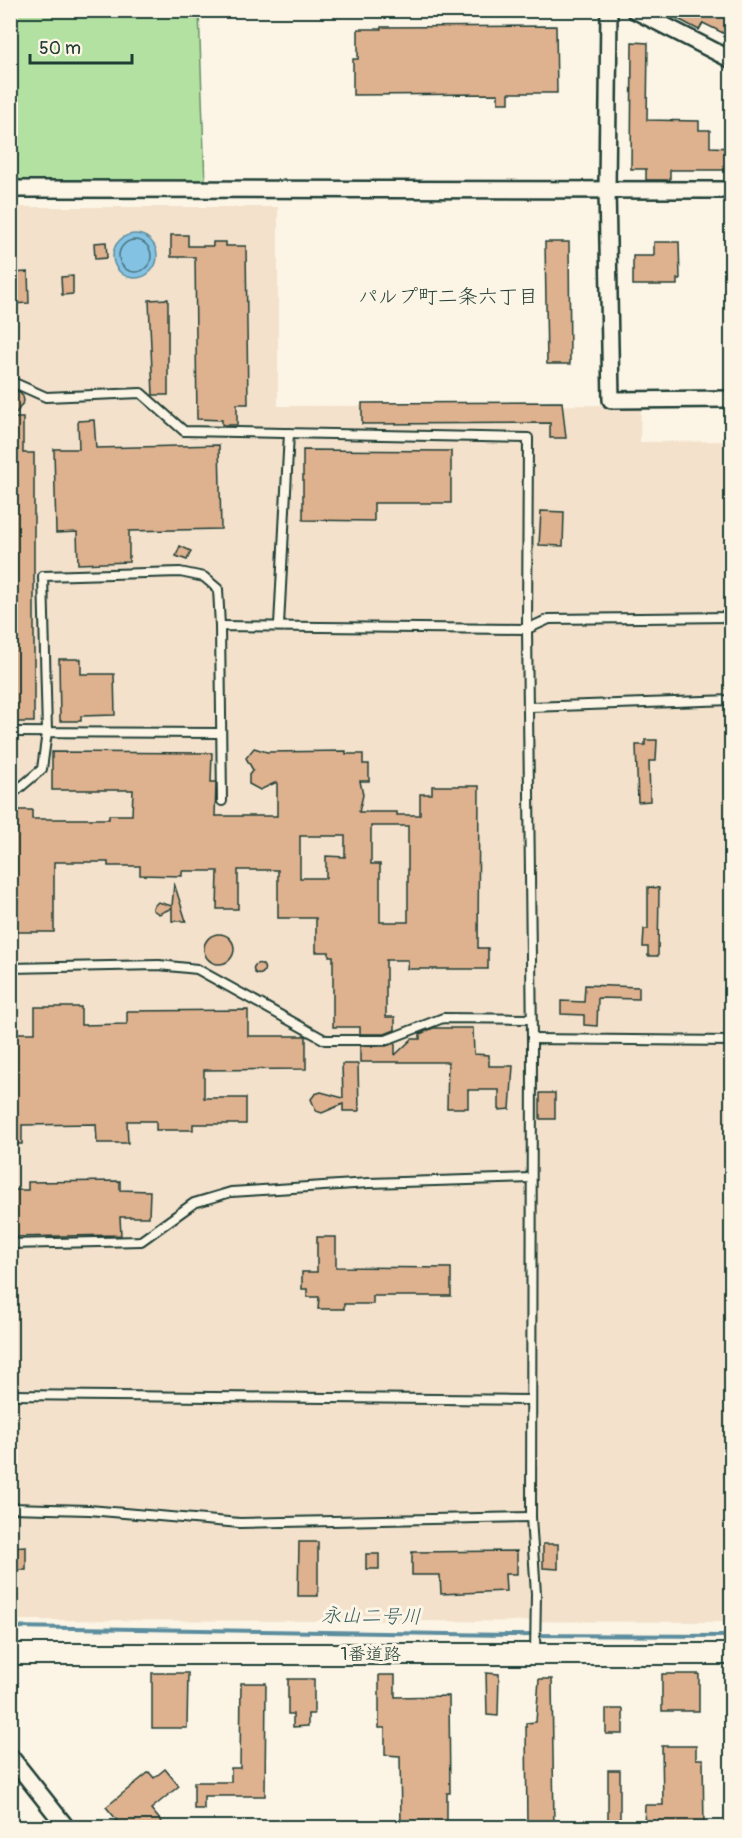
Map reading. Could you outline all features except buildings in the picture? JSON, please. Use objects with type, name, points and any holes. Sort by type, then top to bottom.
[{"type":"street","points":[[609,10],[607,189],[612,400],[732,399]]},
{"type":"street","points":[[634,10],[732,60]]},
{"type":"street","points":[[10,189],[732,190]]},
{"type":"street","name":"1番道路","points":[[10,1654],[535,1649],[732,1654]]},
{"type":"street","points":[[10,1756],[67,1827]]},
{"type":"lane","points":[[10,381],[46,397],[141,393],[184,431],[528,438],[527,628],[530,707],[530,1019],[532,1039],[531,1517],[535,1649]]},
{"type":"lane","points":[[279,625],[289,433]]},
{"type":"lane","points":[[10,792],[16,791],[42,769],[47,732],[43,576],[180,572],[204,577],[218,589],[222,801]]},
{"type":"lane","points":[[220,626],[527,628],[549,619],[732,616]]},
{"type":"lane","points":[[530,707],[732,700]]},
{"type":"lane","points":[[10,732],[220,733]]},
{"type":"lane","points":[[10,968],[159,965],[197,969],[326,1040],[386,1041],[442,1018],[530,1019]]},
{"type":"lane","points":[[532,1039],[732,1041]]},
{"type":"lane","points":[[10,1244],[141,1241],[194,1203],[231,1192],[369,1183],[531,1178]]},
{"type":"lane","points":[[10,1395],[531,1400]]},
{"type":"lane","points":[[10,1508],[89,1510],[240,1523],[531,1517]]},
{"type":"shaded area","points":[[11,207],[278,207],[278,406],[641,405],[640,442],[731,441],[731,1622],[11,1620]]},
{"type":"green space","points":[[10,11],[199,11],[205,183],[11,183]]},
{"type":"water","points":[[135,234],[151,240],[157,256],[151,272],[135,278],[119,272],[113,256],[119,240]]},
{"type":"waterway","name":"永山二号川","points":[[10,1627],[732,1636]]},
{"type":"district","name":"パルプ町二条六丁目","points":[[448,296]]}]
